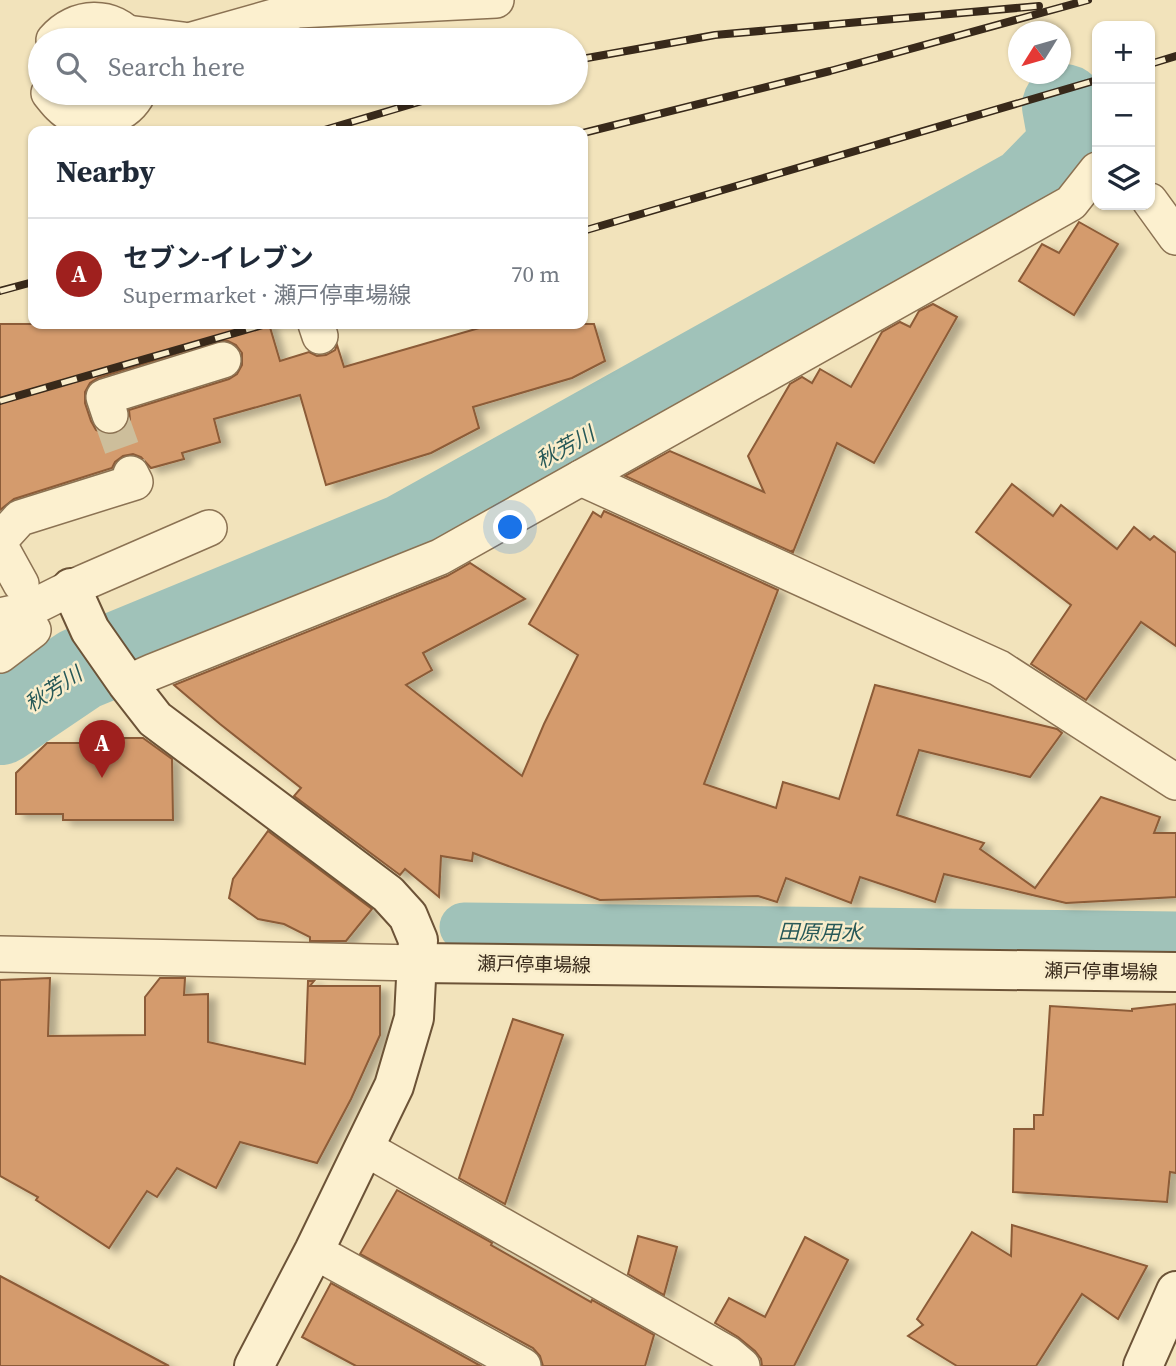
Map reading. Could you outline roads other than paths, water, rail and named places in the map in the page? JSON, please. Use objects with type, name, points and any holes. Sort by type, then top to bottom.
[{"type":"main road","points":[[71,588],[90,629],[155,719],[388,894],[408,916],[418,940],[414,1018],[394,1086],[314,1251],[254,1366]]},
{"type":"main road","name":"瀬戸停車場線","points":[[417,963],[1176,972]]},
{"type":"main road","points":[[1143,1366],[1176,1291]]},
{"type":"street","points":[[228,28],[298,5],[496,0]]},
{"type":"street","points":[[67,28],[87,10],[120,28]]},
{"type":"street","points":[[58,105],[73,116],[109,125],[129,105]]},
{"type":"street","points":[[127,683],[440,557],[1071,203],[1092,176]]},
{"type":"street","points":[[1155,208],[1176,237]]},
{"type":"street","points":[[110,415],[104,397],[223,360]]},
{"type":"street","points":[[0,540],[20,518],[135,482],[131,474]]},
{"type":"street","points":[[581,478],[999,668],[1176,782]]},
{"type":"street","points":[[0,616],[27,610],[209,528]]},
{"type":"street","points":[[0,546],[21,584]]},
{"type":"street","points":[[0,655],[33,631]]},
{"type":"street","points":[[0,954],[417,963]]},
{"type":"street","points":[[365,1148],[728,1353],[742,1366]]},
{"type":"street","points":[[314,1251],[523,1366]]},
{"type":"waterway","name":"秋芳川","points":[[0,723],[80,669],[406,535],[1028,189],[1071,145],[1064,106]]},
{"type":"waterway","name":"田原用水","points":[[464,927],[1176,936]]},
{"type":"tunnel","points":[[110,415],[131,474]]},
{"type":"railway","points":[[588,132],[830,71],[1088,0]]},
{"type":"railway","points":[[588,58],[715,35],[1039,6]]},
{"type":"railway","points":[[1155,62],[1176,56]]},
{"type":"railway","points":[[588,230],[1092,81]]},
{"type":"railway","points":[[338,126],[409,105]]},
{"type":"railway","points":[[0,291],[28,283]]},
{"type":"railway","points":[[0,401],[249,329]]},
{"type":"place","name":"セブン-イレブン","points":[[102,778]]}]
